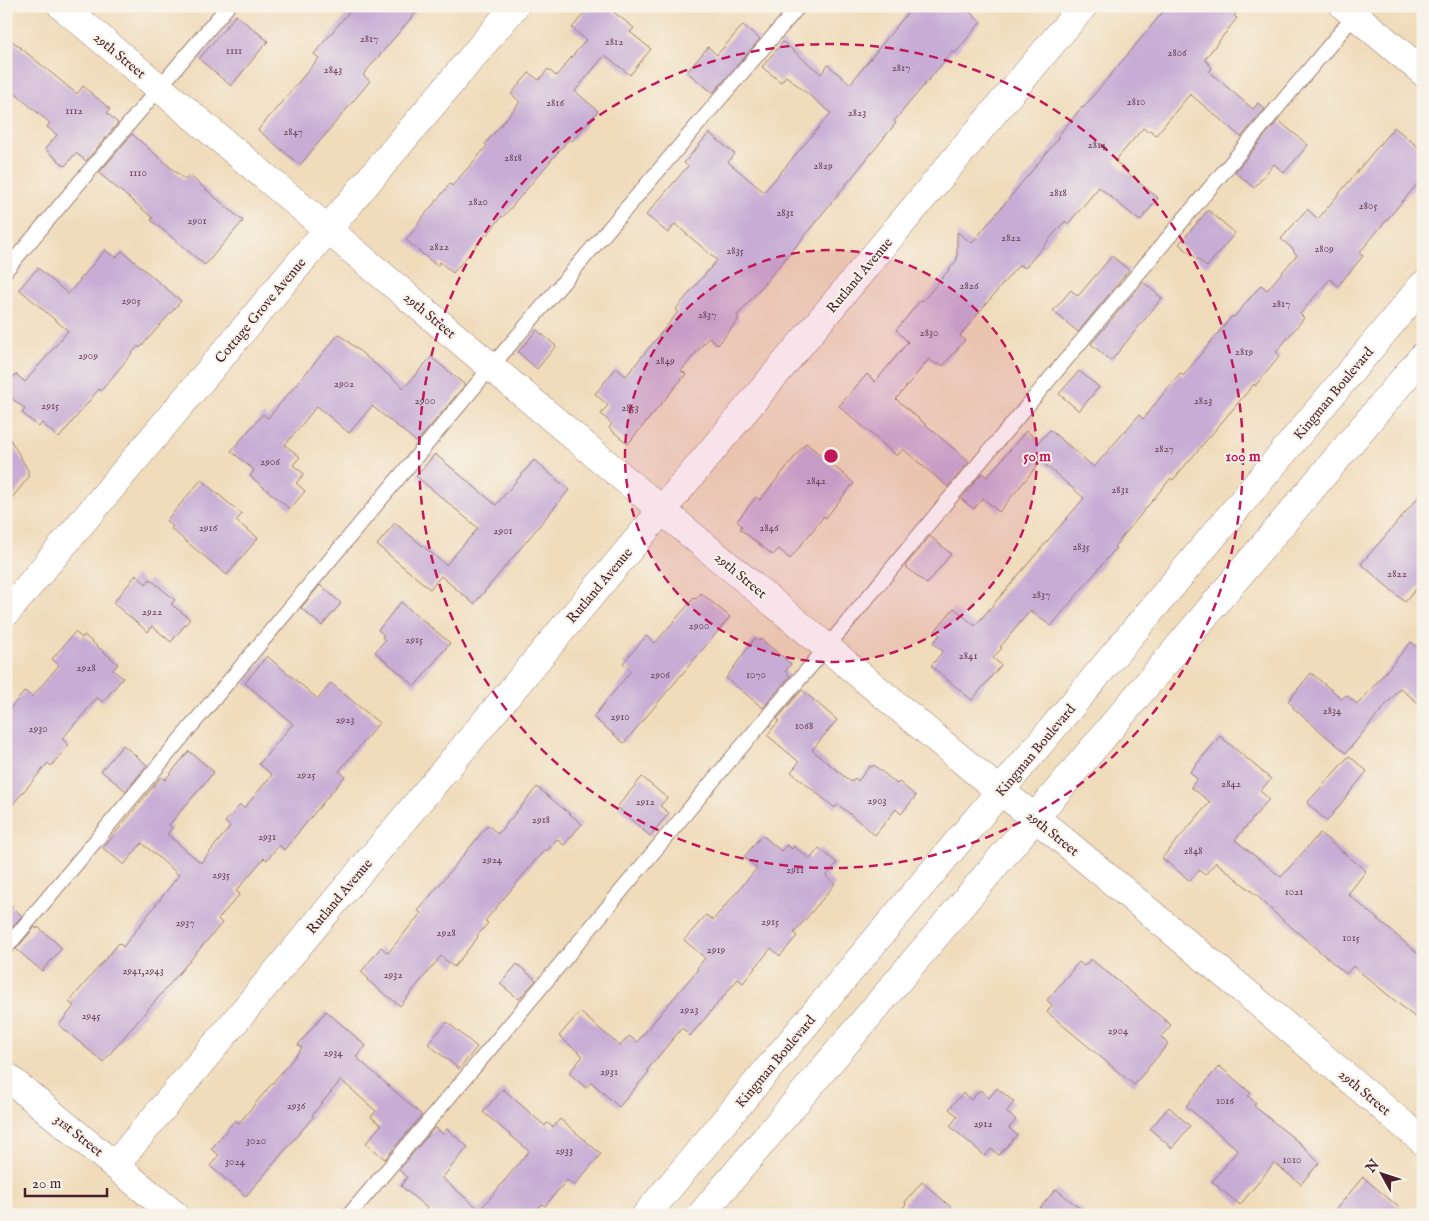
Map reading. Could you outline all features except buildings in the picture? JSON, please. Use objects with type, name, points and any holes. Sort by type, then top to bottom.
[{"type":"street","name":"29th Street","points":[[62,6],[662,510],[1423,1141]]},
{"type":"street","name":"Cottage Grove Avenue","points":[[6,613],[515,6]]},
{"type":"street","name":"Rutland Avenue","points":[[115,1165],[1083,6]]},
{"type":"street","points":[[1350,11],[1423,72]]},
{"type":"street","name":"Kingman Boulevard","points":[[646,1215],[1423,285]]},
{"type":"street","points":[[701,1215],[1423,356]]},
{"type":"street","name":"31st Street","points":[[6,1076],[175,1215]]},
{"type":"lane","points":[[6,270],[228,6]]},
{"type":"lane","points":[[6,948],[492,367],[799,6]]},
{"type":"lane","points":[[349,1215],[827,647],[1350,11]]}]
